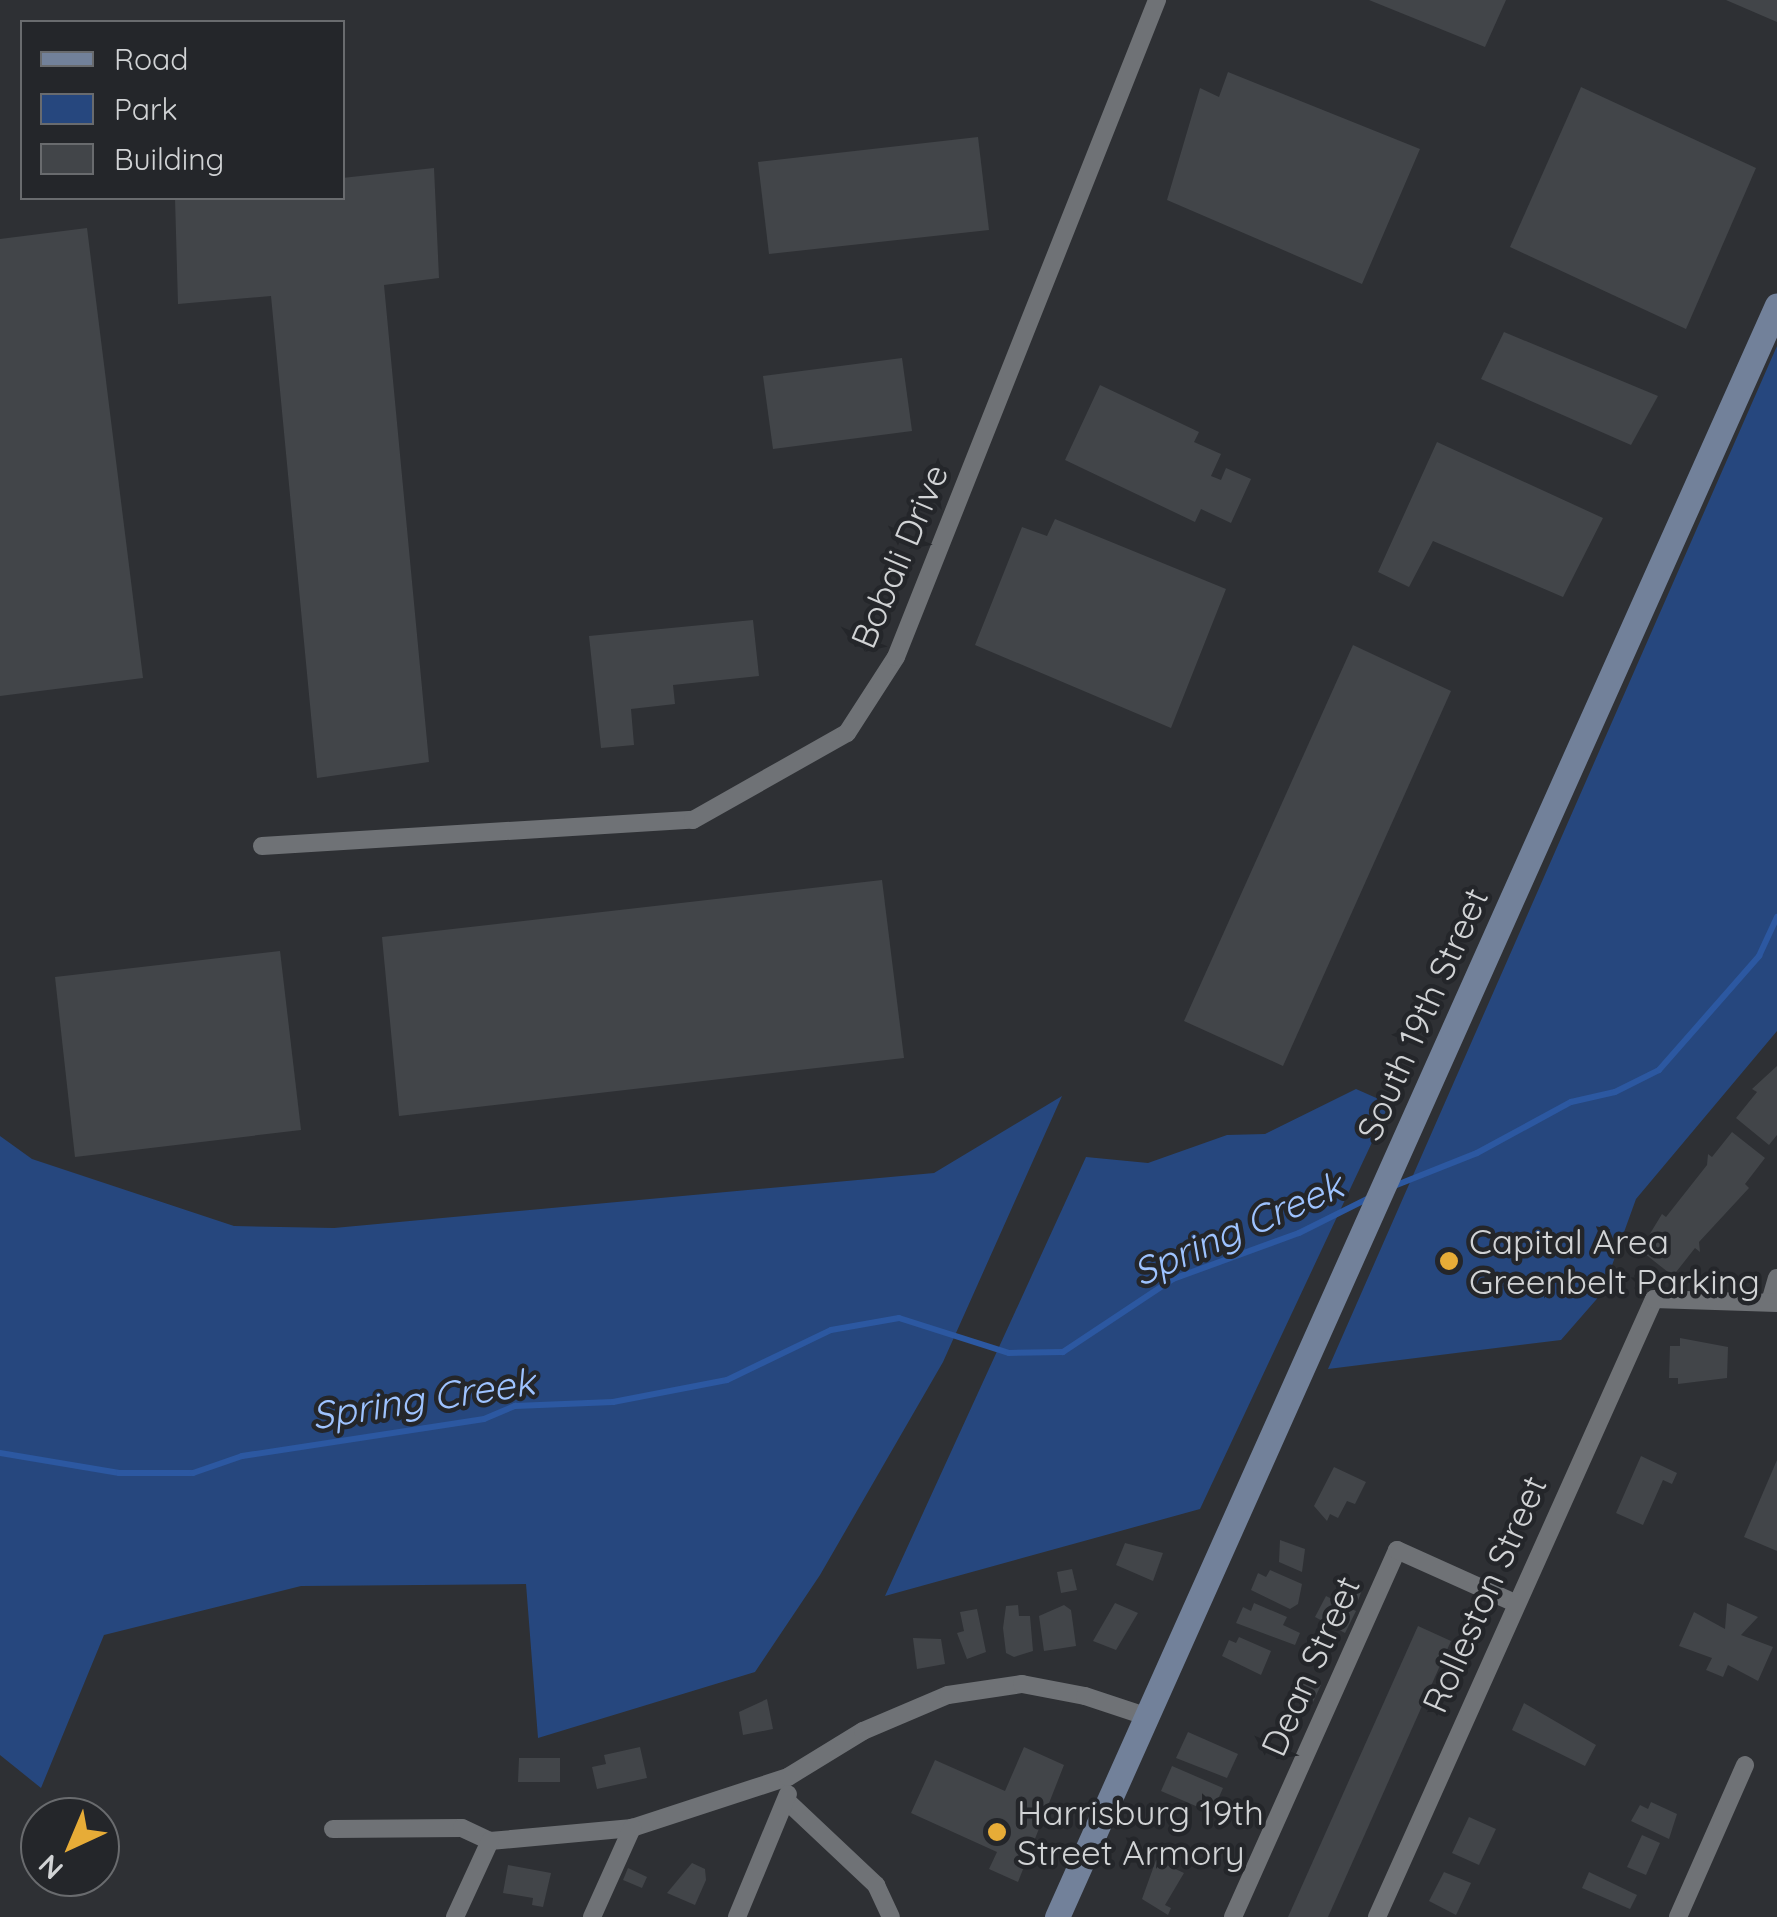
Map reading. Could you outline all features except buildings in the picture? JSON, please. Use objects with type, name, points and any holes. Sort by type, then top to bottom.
[{"type":"street","name":"Bobali Drive","points":[[262,846],[693,820],[847,733],[896,657],[1157,0]]},
{"type":"street","name":"South 19th Street","points":[[1057,1917],[1777,304]]},
{"type":"street","points":[[1774,1303],[1777,1278]]},
{"type":"street","name":"Rolleston Street","points":[[1377,1917],[1654,1299],[1774,1303]]},
{"type":"street","name":"Dean Street","points":[[1232,1917],[1397,1550],[1515,1603]]},
{"type":"street","points":[[334,1829],[462,1828],[490,1841],[632,1828],[788,1777],[863,1731],[948,1695],[1022,1684],[1085,1696],[1148,1717]]},
{"type":"street","points":[[1678,1917],[1745,1765]]},
{"type":"street","points":[[737,1917],[789,1803],[788,1777]]},
{"type":"street","points":[[789,1803],[876,1885],[891,1917]]},
{"type":"street","points":[[592,1917],[632,1828]]},
{"type":"street","points":[[455,1917],[490,1841]]},
{"type":"green space","points":[[1777,346],[1777,1031],[1636,1199],[1602,1293],[1561,1340],[1328,1369]]},
{"type":"green space","points":[[1356,1089],[1390,1104],[1200,1509],[885,1596],[1086,1157],[1148,1163],[1227,1135],[1265,1134]]},
{"type":"green space","points":[[1062,1096],[943,1362],[820,1575],[755,1672],[538,1738],[526,1584],[301,1586],[104,1635],[41,1788],[0,1755],[0,1136],[32,1159],[234,1226],[334,1228],[934,1173]]},
{"type":"waterway","name":"Spring Creek","points":[[1394,1186],[1477,1153],[1571,1102],[1615,1092],[1659,1070],[1759,956],[1777,917]]},
{"type":"waterway","name":"Spring Creek","points":[[0,1453],[119,1473],[193,1473],[242,1456],[484,1419],[515,1406],[613,1402],[727,1380],[831,1330],[899,1318],[1009,1353],[1063,1352],[1173,1279],[1299,1233],[1369,1198]]},
{"type":"place","name":"Capital Area Greenbelt Parking","points":[[1449,1261]]},
{"type":"place","name":"Harrisburg 19th Street Armory","points":[[997,1832]]}]
